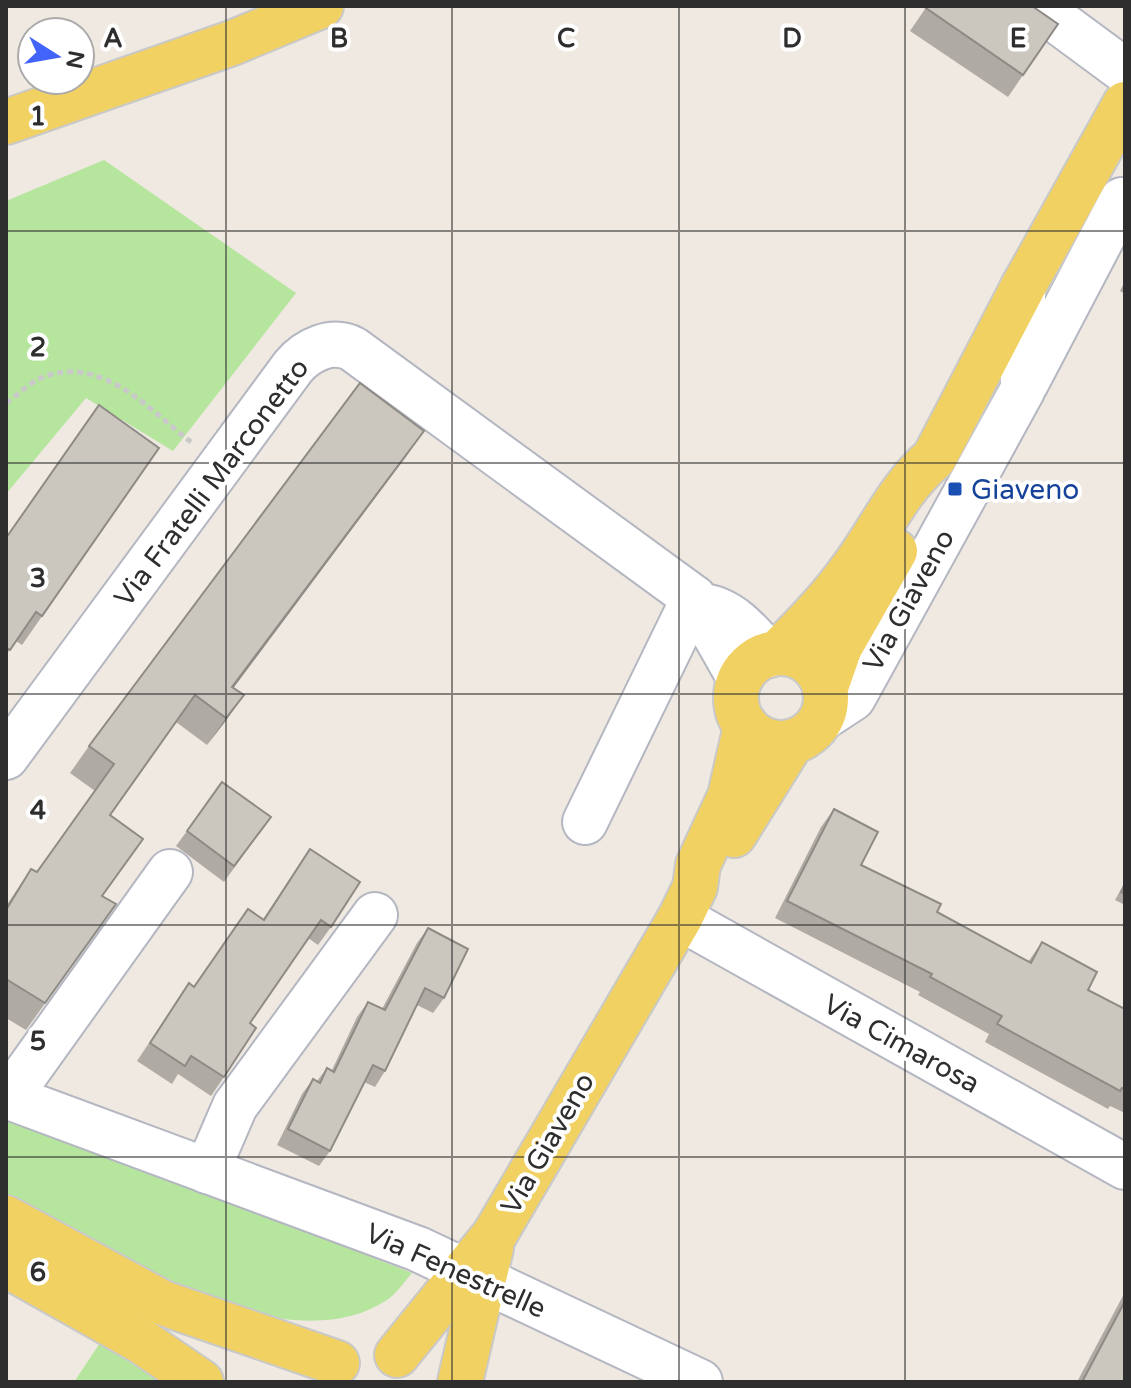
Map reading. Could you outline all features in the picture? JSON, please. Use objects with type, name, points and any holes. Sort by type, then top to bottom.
[{"type":"main road","points":[[6,122],[232,43],[321,6]]},
{"type":"main road","name":"Via Giaveno","points":[[762,662],[814,618],[853,568],[913,476],[934,458],[1023,287],[1125,104]]},
{"type":"main road","name":"Via Giaveno","points":[[687,902],[713,875],[752,801],[813,717],[840,647],[932,487],[934,458]]},
{"type":"main road","points":[[762,662],[809,663],[813,717],[764,740],[746,726],[736,702],[762,662]]},
{"type":"main road","name":"Via Giaveno","points":[[397,1355],[473,1276],[687,902],[698,865],[730,796],[746,726]]},
{"type":"main road","points":[[6,1218],[163,1303],[325,1372],[362,1355],[397,1355],[427,1366],[446,1382]]},
{"type":"main road","points":[[6,1265],[141,1341],[201,1382]]},
{"type":"main road","name":"Via Giaveno","points":[[460,1382],[473,1276]]},
{"type":"street","points":[[1037,6],[1125,71]]},
{"type":"street","points":[[1053,232],[1123,196]]},
{"type":"street","points":[[1023,389],[1123,196]]},
{"type":"street","name":"Via Giaveno","points":[[813,717],[853,698],[1023,389],[1023,287]]},
{"type":"street","name":"Via Fratelli Marconetto","points":[[6,757],[299,359],[329,345],[345,345],[697,602],[716,607],[748,630],[762,662]]},
{"type":"street","points":[[585,822],[697,602]]},
{"type":"street","points":[[8,1096],[170,872]]},
{"type":"street","name":"Via Cimarosa","points":[[687,902],[1125,1167]]},
{"type":"street","points":[[207,1171],[235,1106],[375,915]]},
{"type":"street","name":"Via Fenestrelle","points":[[8,1096],[418,1249],[700,1382]]},
{"type":"path","points":[[6,403],[41,378],[85,371],[108,378],[220,465]]},
{"type":"green space","points":[[104,160],[296,293],[173,451],[86,398],[6,494],[6,201]]},
{"type":"green space","points":[[6,1114],[412,1273],[387,1300],[344,1317],[296,1320],[245,1311],[192,1293],[140,1270],[6,1196]]},
{"type":"green space","points":[[102,1340],[172,1382],[74,1382]]},
{"type":"building","points":[[1032,6],[1058,24],[1023,75],[926,8]]},
{"type":"building","points":[[360,383],[424,431],[232,687],[244,695],[226,718],[195,695],[110,815],[143,839],[102,896],[116,904],[45,1003],[6,979],[6,910],[31,869],[37,872],[114,764],[89,746]]},
{"type":"building","points":[[99,405],[159,448],[42,616],[36,612],[10,650],[6,648],[6,538]]},
{"type":"building","points":[[222,782],[271,817],[234,866],[187,831]]},
{"type":"building","points":[[834,809],[878,832],[861,865],[941,904],[937,912],[1031,963],[1042,942],[1097,972],[1088,990],[1125,1009],[1125,1089],[1120,1091],[997,1024],[1002,1016],[930,977],[932,974],[787,901]]},
{"type":"building","points":[[310,849],[360,882],[331,927],[321,920],[250,1023],[256,1028],[224,1077],[191,1056],[185,1066],[150,1043],[189,983],[194,987],[248,909],[264,920]]},
{"type":"building","points":[[428,928],[468,949],[444,998],[425,988],[385,1071],[373,1065],[330,1151],[288,1129],[313,1079],[320,1083],[327,1068],[334,1072],[368,1002],[385,1010]]},
{"type":"building","points":[[1125,1301],[1125,1382],[1082,1382]]},
{"type":"place","name":"Giaveno","points":[[955,489]]}]
